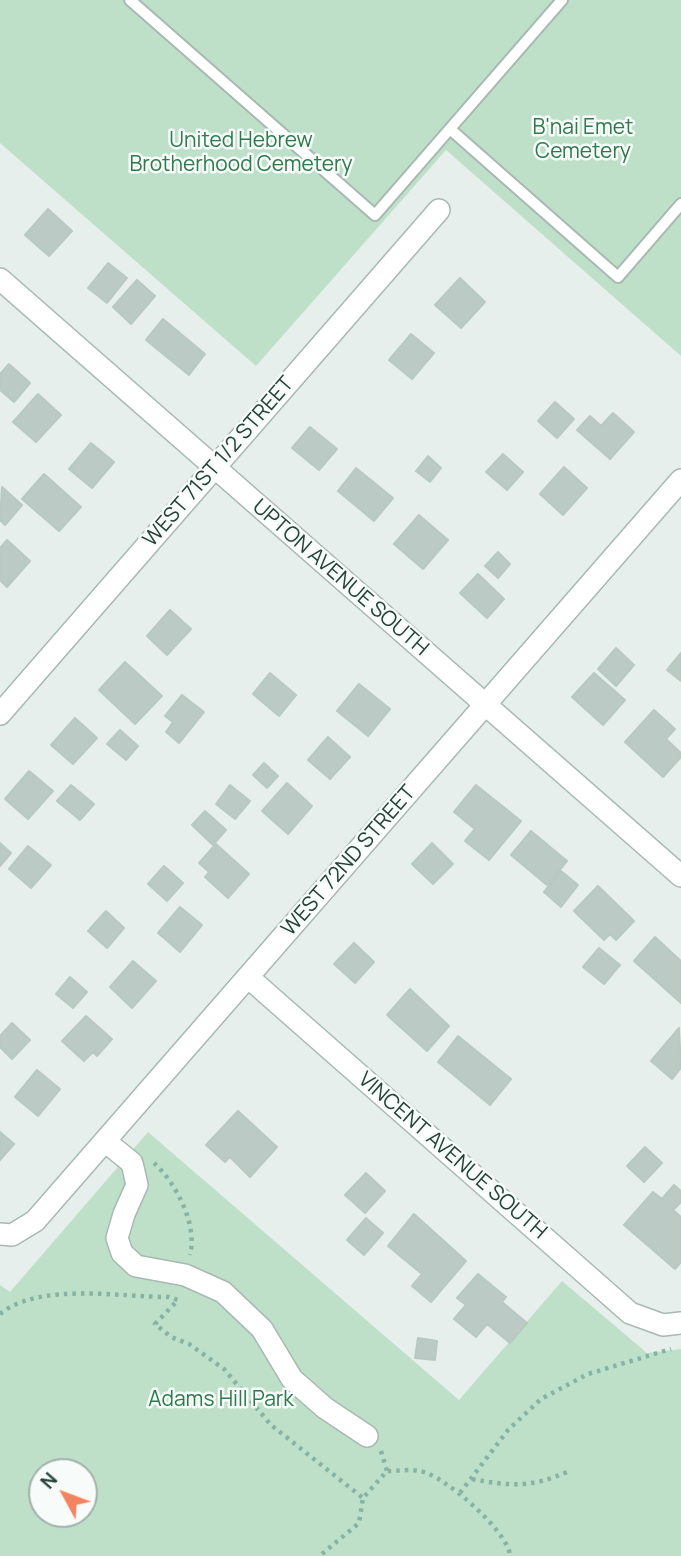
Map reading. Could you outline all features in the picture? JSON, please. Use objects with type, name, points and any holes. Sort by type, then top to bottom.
[{"type":"street","name":"WEST 71ST 1/2 STREET","points":[[0,714],[439,210]]},
{"type":"street","name":"UPTON AVENUE SOUTH","points":[[0,279],[681,876]]},
{"type":"street","name":"WEST 72ND STREET","points":[[6,1234],[35,1221],[681,480]]},
{"type":"street","name":"VINCENT AVENUE SOUTH","points":[[248,977],[630,1313],[672,1324]]},
{"type":"street","points":[[105,1141],[132,1163],[137,1185],[117,1238],[121,1253],[136,1266],[185,1275],[223,1292],[262,1329],[292,1380],[367,1436]]},
{"type":"lane","points":[[135,2],[375,215],[562,0]]},
{"type":"lane","points":[[450,129],[618,277],[681,204]]},
{"type":"path","points":[[147,1157],[167,1175],[184,1205],[193,1245],[178,1300],[155,1324],[171,1337],[188,1344],[224,1369],[271,1425],[363,1498]]},
{"type":"path","points":[[0,1314],[10,1306],[63,1295],[169,1297],[178,1300]]},
{"type":"path","points":[[460,1493],[508,1430],[541,1399],[588,1374],[662,1350],[681,1347]]},
{"type":"path","points":[[322,1554],[359,1523],[363,1498],[387,1471],[422,1471],[460,1493],[487,1519],[510,1549],[510,1556]]},
{"type":"path","points":[[472,1479],[508,1486],[549,1480],[567,1472]]},
{"type":"green space","name":"United Hebrew Brotherhood Cemetery","points":[[0,0],[681,0],[681,356],[446,150],[256,366],[0,143]]},
{"type":"green space","name":"Adams Hill Park","points":[[148,1132],[459,1400],[562,1281],[647,1353],[681,1349],[681,1556],[0,1556],[0,1285],[10,1292]]},
{"type":"building","points":[[48,209],[72,231],[49,256],[25,235]]},
{"type":"building","points":[[108,263],[127,278],[107,303],[88,288]]},
{"type":"building","points":[[460,278],[485,302],[461,328],[435,305]]},
{"type":"building","points":[[137,280],[155,296],[131,324],[113,307]]},
{"type":"building","points":[[163,319],[205,354],[189,375],[146,340]]},
{"type":"building","points":[[411,334],[434,353],[412,379],[389,360]]},
{"type":"building","points":[[9,364],[30,383],[14,402],[0,390],[0,374]]},
{"type":"building","points":[[38,394],[61,415],[36,442],[13,422]]},
{"type":"building","points":[[555,402],[574,419],[557,438],[538,421]]},
{"type":"building","points":[[613,413],[634,432],[610,459],[577,430],[590,416],[601,426]]},
{"type":"building","points":[[310,427],[337,449],[319,470],[292,448]]},
{"type":"building","points":[[91,443],[114,462],[92,488],[69,469]]},
{"type":"building","points":[[503,454],[523,472],[507,490],[486,472]]},
{"type":"building","points":[[428,456],[441,468],[430,482],[416,471]]},
{"type":"building","points":[[564,467],[587,488],[563,515],[540,494]]},
{"type":"building","points":[[356,468],[393,498],[374,521],[338,491]]},
{"type":"building","points":[[44,474],[81,507],[59,531],[22,499]]},
{"type":"building","points":[[2,487],[22,505],[5,525],[0,520]]},
{"type":"building","points":[[419,515],[448,540],[423,569],[394,544]]},
{"type":"building","points":[[7,540],[30,561],[7,587],[0,580],[0,548]]},
{"type":"building","points":[[498,552],[510,564],[498,578],[485,566]]},
{"type":"building","points":[[478,574],[504,599],[487,618],[460,593]]},
{"type":"building","points":[[170,610],[191,629],[167,655],[147,636]]},
{"type":"building","points":[[616,648],[634,665],[616,686],[598,669]]},
{"type":"building","points":[[681,653],[681,681],[667,670]]},
{"type":"building","points":[[125,662],[162,696],[135,724],[99,690]]},
{"type":"building","points":[[270,673],[296,695],[279,716],[253,694]]},
{"type":"building","points":[[594,673],[625,700],[603,725],[572,697]]},
{"type":"building","points":[[359,684],[390,709],[368,736],[337,711]]},
{"type":"building","points":[[182,695],[204,712],[179,743],[166,732],[173,722],[165,716]]},
{"type":"building","points":[[654,710],[675,729],[666,739],[681,753],[681,757],[663,777],[625,742]]},
{"type":"building","points":[[75,718],[97,738],[73,764],[51,745]]},
{"type":"building","points":[[120,730],[138,746],[126,760],[107,744]]},
{"type":"building","points":[[328,737],[350,757],[330,779],[308,760]]},
{"type":"building","points":[[264,763],[278,776],[267,788],[253,775]]},
{"type":"building","points":[[29,771],[53,791],[28,819],[5,799]]},
{"type":"building","points":[[287,783],[312,806],[288,834],[262,811]]},
{"type":"building","points":[[71,785],[94,804],[80,820],[57,801]]},
{"type":"building","points":[[230,785],[250,801],[235,819],[216,804]]},
{"type":"building","points":[[476,785],[521,821],[489,860],[465,841],[475,829],[454,812]]},
{"type":"building","points":[[205,811],[226,830],[213,845],[192,825]]},
{"type":"building","points":[[531,831],[567,861],[547,885],[511,855]]},
{"type":"building","points":[[0,843],[11,853],[0,866]]},
{"type":"building","points":[[432,843],[453,864],[433,884],[412,864]]},
{"type":"building","points":[[216,844],[249,874],[228,898],[205,877],[209,872],[199,863]]},
{"type":"building","points":[[28,846],[51,865],[31,888],[9,869]]},
{"type":"building","points":[[164,866],[183,883],[167,901],[148,884]]},
{"type":"building","points":[[561,871],[578,885],[561,907],[544,892]]},
{"type":"building","points":[[598,886],[634,921],[616,940],[610,934],[604,940],[574,911]]},
{"type":"building","points":[[180,907],[202,925],[180,952],[158,933]]},
{"type":"building","points":[[106,911],[124,928],[107,948],[88,931]]},
{"type":"building","points":[[655,937],[681,961],[681,1003],[634,961]]},
{"type":"building","points":[[354,943],[374,962],[355,983],[334,964]]},
{"type":"building","points":[[599,948],[620,965],[604,984],[583,967]]},
{"type":"building","points":[[133,961],[156,981],[132,1008],[110,987]]},
{"type":"building","points":[[70,977],[87,992],[73,1008],[56,994]]},
{"type":"building","points":[[410,989],[449,1026],[427,1051],[387,1015]]},
{"type":"building","points":[[86,1016],[112,1039],[97,1056],[93,1052],[84,1061],[62,1041]]},
{"type":"building","points":[[12,1023],[30,1040],[12,1059],[0,1047],[0,1036]]},
{"type":"building","points":[[679,1028],[681,1068],[672,1079],[651,1061]]},
{"type":"building","points":[[458,1036],[511,1079],[490,1105],[438,1062]]},
{"type":"building","points":[[37,1070],[60,1089],[38,1116],[15,1097]]},
{"type":"building","points":[[238,1111],[277,1147],[250,1177],[230,1157],[225,1162],[206,1145]]},
{"type":"building","points":[[0,1132],[14,1144],[0,1160]]},
{"type":"building","points":[[645,1147],[662,1163],[644,1182],[627,1166]]},
{"type":"building","points":[[366,1173],[385,1191],[365,1213],[345,1195]]},
{"type":"building","points":[[674,1185],[681,1191],[681,1202],[673,1210],[681,1217],[681,1262],[675,1269],[624,1225],[653,1192],[662,1199]]},
{"type":"building","points":[[414,1214],[466,1261],[431,1302],[412,1286],[422,1274],[388,1246]]},
{"type":"building","points":[[366,1218],[383,1233],[364,1255],[347,1240]]},
{"type":"building","points":[[478,1274],[506,1297],[502,1302],[527,1323],[510,1343],[487,1324],[476,1337],[454,1319],[466,1305],[457,1298]]},
{"type":"building","points":[[418,1338],[437,1341],[435,1360],[415,1358]]},
{"type":"park label","name":"B'nai Emet Cemetery","points":[[583,140]]}]
